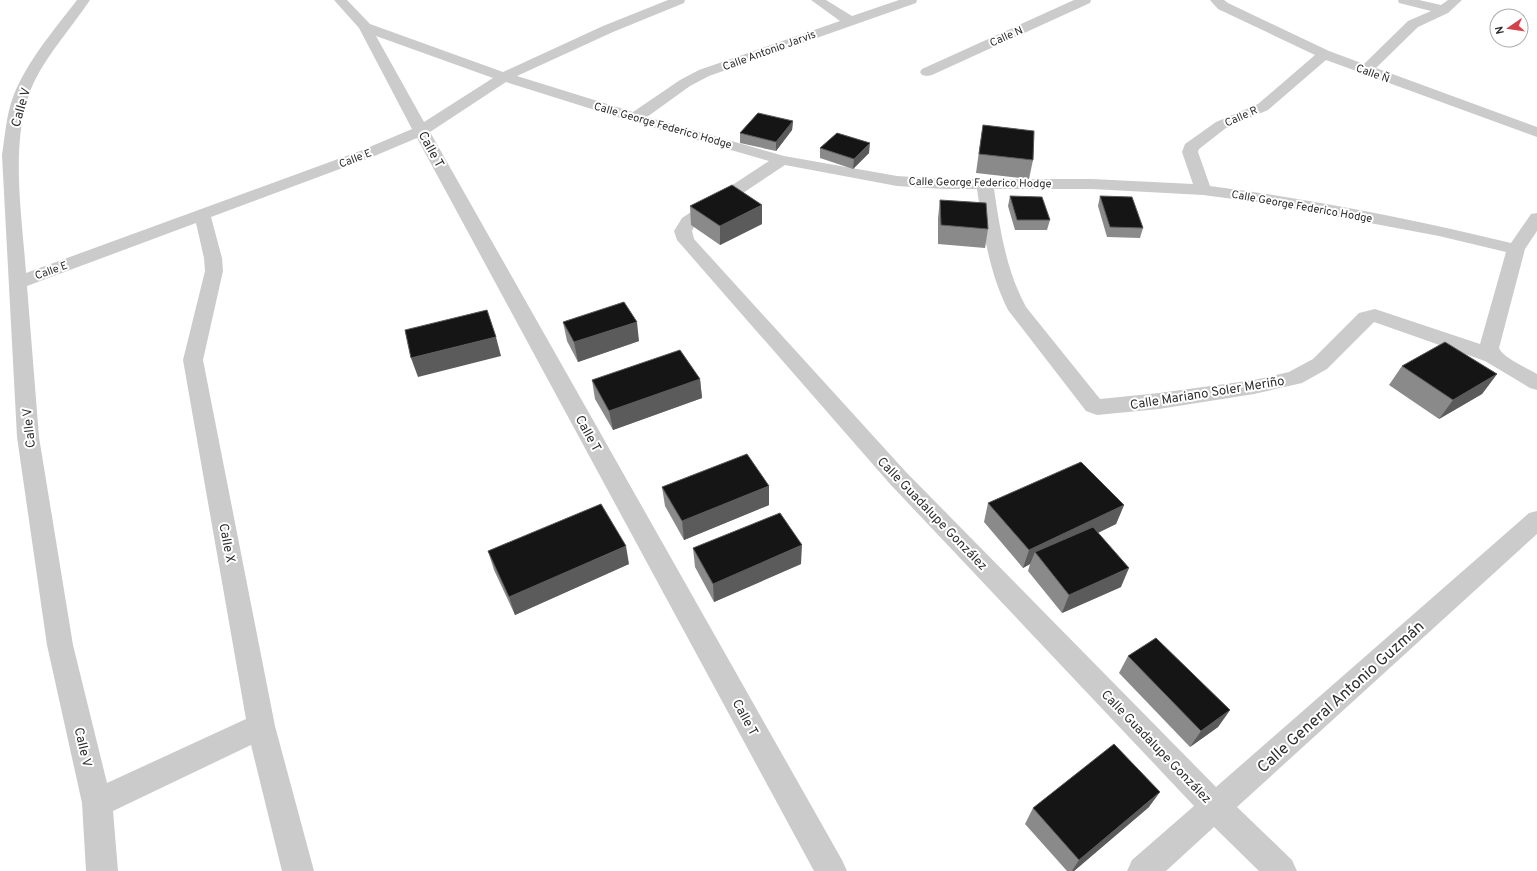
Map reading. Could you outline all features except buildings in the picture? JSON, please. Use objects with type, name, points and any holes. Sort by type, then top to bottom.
[{"type":"street","name":"Calle V","points":[[84,0],[53,40],[28,80],[20,98],[15,116],[10,155],[16,283],[28,437],[60,645],[97,803],[102,871]]},
{"type":"street","name":"Calle E","points":[[16,283],[366,154],[422,130],[504,77],[608,29],[679,0]]},
{"type":"street","points":[[817,0],[850,21]]},
{"type":"street","name":"Calle Antonio Jarvis","points":[[635,118],[693,78],[912,0]]},
{"type":"street","name":"Calle N","points":[[927,72],[1085,0]]},
{"type":"street","name":"Calle Ñ","points":[[1216,0],[1223,6],[1324,54],[1537,132]]},
{"type":"street","points":[[1404,0],[1443,10]]},
{"type":"street","points":[[1366,70],[1413,24],[1443,10],[1456,0]]},
{"type":"street","name":"Calle T","points":[[344,1],[365,27],[831,871]]},
{"type":"street","name":"Calle George Federico Hodge","points":[[365,27],[504,77],[635,118],[782,160],[897,181],[944,184],[1092,184],[1203,190],[1264,198],[1439,230],[1516,249]]},
{"type":"street","name":"Calle R","points":[[1203,190],[1190,152],[1191,147],[1220,125],[1268,104],[1324,54]]},
{"type":"street","name":"Calle Guadalupe González","points":[[782,160],[688,222],[683,231],[686,240],[898,478],[1215,807],[1282,871]]},
{"type":"street","name":"Calle Mariano Soler Meriño","points":[[985,183],[996,256],[1009,295],[1018,310],[1094,406],[1097,407],[1160,401],[1246,389],[1295,378],[1320,364],[1366,317],[1375,315],[1492,356],[1537,383]]},
{"type":"street","name":"Calle X","points":[[202,214],[213,258],[214,271],[193,360],[261,726],[298,871]]},
{"type":"street","points":[[1492,356],[1489,348],[1516,249],[1537,218]]},
{"type":"street","name":"Calle General Antonio Guzmán","points":[[1143,871],[1537,520]]},
{"type":"street","points":[[97,803],[261,726]]}]
